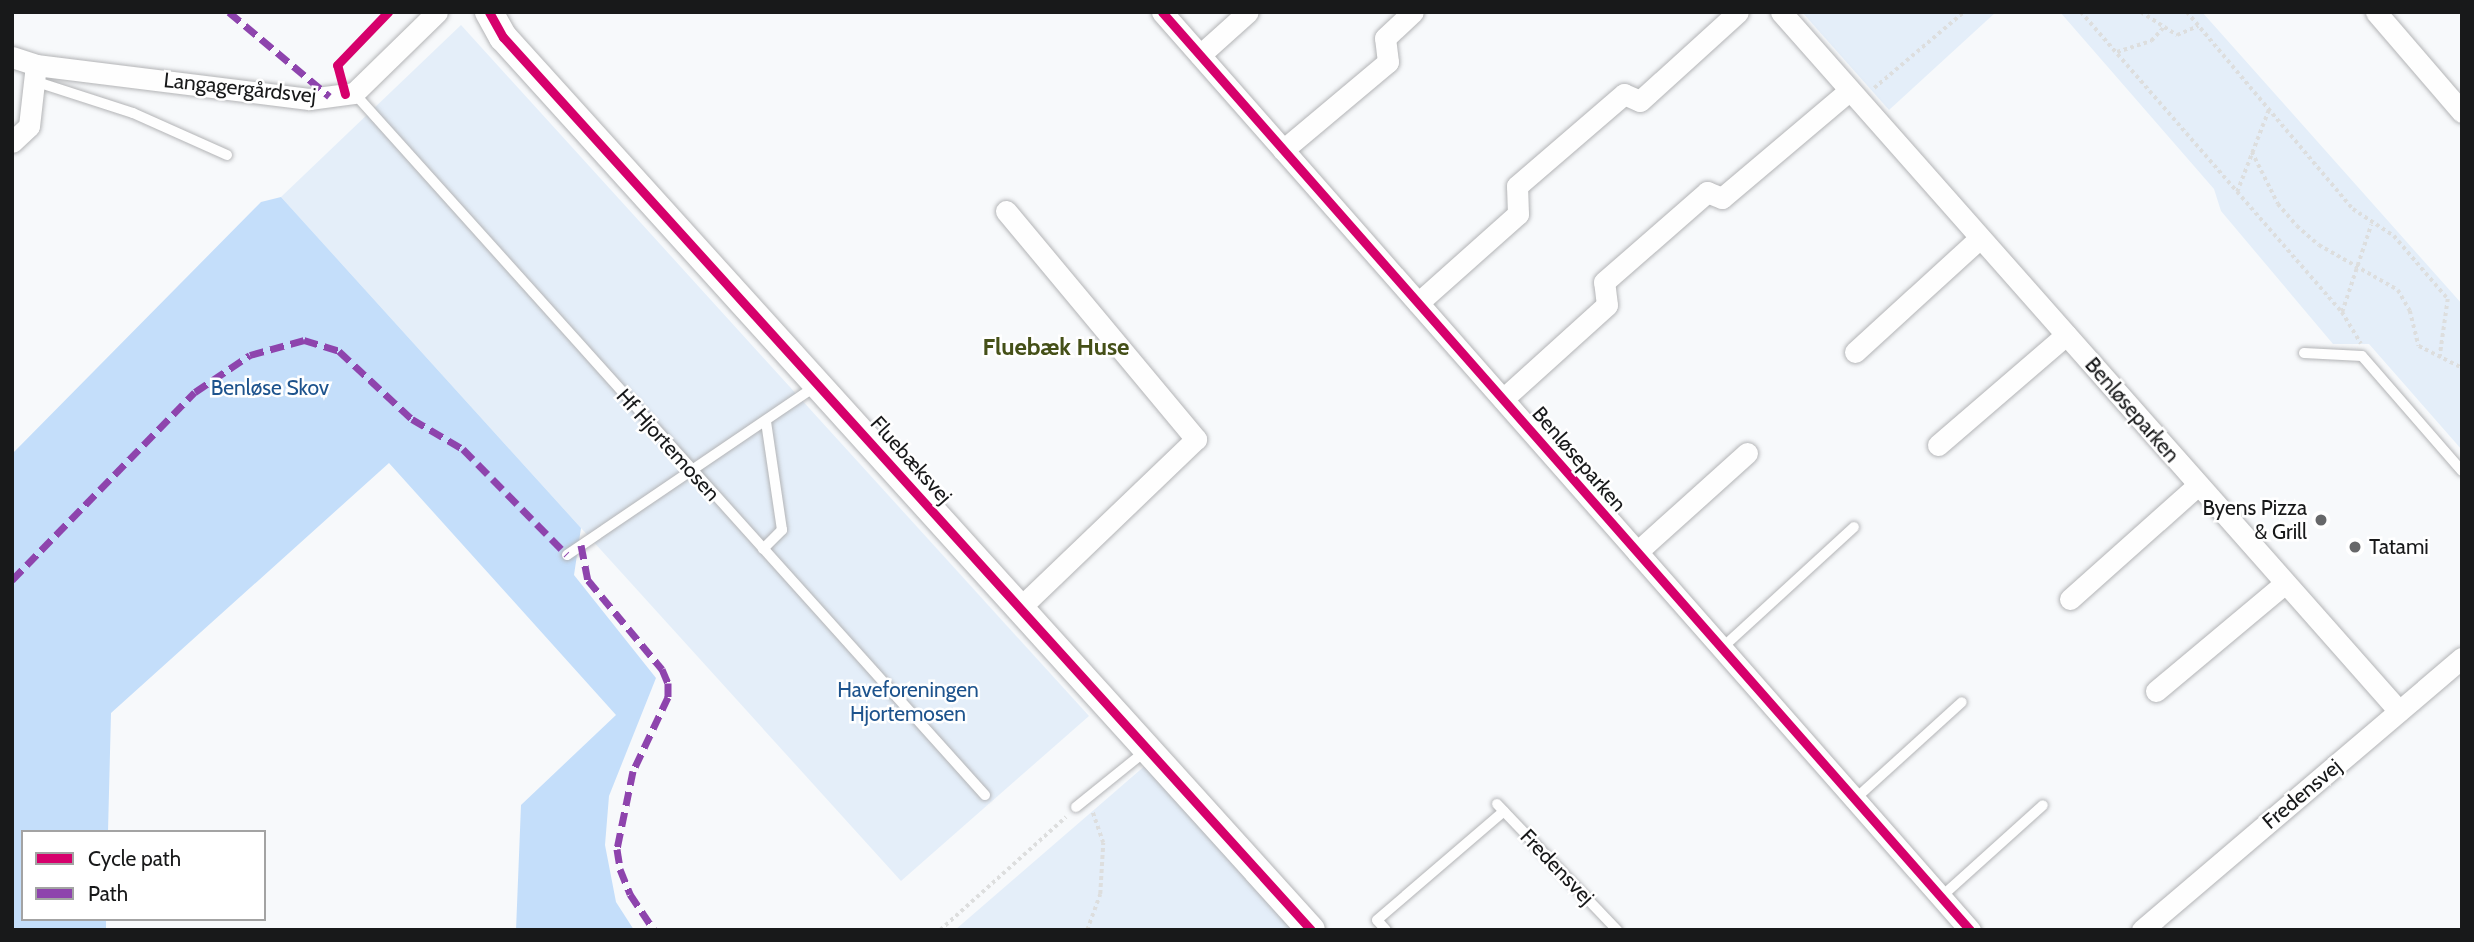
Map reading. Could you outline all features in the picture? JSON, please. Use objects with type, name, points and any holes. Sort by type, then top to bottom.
[{"type":"street","points":[[354,93],[437,12]]},
{"type":"street","name":"Fluebæksvej","points":[[489,12],[503,37],[1311,930]]},
{"type":"street","name":"Benløseparken","points":[[1162,12],[1970,930]]},
{"type":"street","points":[[1200,55],[1248,12]]},
{"type":"street","points":[[1283,150],[1388,62],[1385,38],[1413,12]]},
{"type":"street","points":[[1418,303],[1518,214],[1517,186],[1624,94],[1640,101],[1738,12]]},
{"type":"street","name":"Benløseparken","points":[[1781,12],[2399,711]]},
{"type":"street","points":[[2376,12],[2462,112]]},
{"type":"street","name":"Langagergårdsvej","points":[[12,57],[35,73],[309,99],[354,93]]},
{"type":"street","points":[[12,142],[29,126],[35,73]]},
{"type":"street","name":"Benløseparken","points":[[1503,399],[1607,305],[1604,282],[1706,192],[1722,198],[1854,95]]},
{"type":"street","points":[[1006,211],[1196,439],[1020,608]]},
{"type":"street","points":[[1855,352],[1980,238]]},
{"type":"street","points":[[1938,445],[2066,335]]},
{"type":"street","points":[[1637,551],[1746,453]]},
{"type":"street","points":[[2070,599],[2198,485]]},
{"type":"street","points":[[2156,691],[2285,583]]},
{"type":"street","name":"Fredensvej","points":[[2142,930],[2462,658]]},
{"type":"lane","points":[[35,73],[227,155]]},
{"type":"lane","name":"Hf Hjortemosen","points":[[354,93],[985,795]]},
{"type":"lane","points":[[2304,353],[2362,356],[2462,471]]},
{"type":"lane","points":[[566,555],[693,472],[818,384]]},
{"type":"lane","points":[[763,549],[782,530],[766,421]]},
{"type":"lane","points":[[1722,648],[1854,527]]},
{"type":"lane","points":[[1855,799],[1962,702]]},
{"type":"lane","points":[[1080,805],[1148,749]]},
{"type":"lane","points":[[1941,897],[2043,805]]},
{"type":"lane","name":"Fredensvej","points":[[1386,930],[1377,920],[1500,808],[1617,930]]},
{"type":"path","points":[[1854,95],[1964,12]]},
{"type":"path","points":[[2081,12],[2342,312],[2360,336],[2362,356]]},
{"type":"path","points":[[2141,12],[2177,35],[2198,26]]},
{"type":"path","points":[[2187,12],[2371,225],[2393,236],[2448,299],[2440,356]]},
{"type":"path","points":[[2116,52],[2151,41],[2163,28]]},
{"type":"path","points":[[2237,192],[2269,109]]},
{"type":"path","points":[[2252,152],[2278,204],[2297,226],[2319,245],[2398,290],[2410,311],[2419,346],[2462,368]]},
{"type":"path","points":[[2342,312],[2371,225]]},
{"type":"path","points":[[940,930],[1080,805],[1092,811],[1103,843],[1100,894],[1087,930]]},
{"type":"green space","points":[[1802,12],[1996,12],[1889,110]]},
{"type":"green space","points":[[2060,12],[2202,12],[2462,304],[2462,450],[2369,344],[2333,344],[2221,211],[2214,189]]},
{"type":"green space","name":"Haveforeningen Hjortemosen","points":[[461,25],[1089,716],[901,881],[281,197]]},
{"type":"green space","name":"Benløse Skov","points":[[281,197],[581,528],[574,575],[656,678],[609,796],[605,845],[616,902],[634,930],[516,930],[521,805],[616,715],[389,463],[111,713],[108,830],[21,830],[21,921],[106,921],[106,930],[12,930],[12,454],[261,202]]},
{"type":"green space","points":[[1147,764],[1296,930],[955,930]]},
{"type":"marked path","points":[[229,12],[329,96]]},
{"type":"marked path","points":[[12,580],[195,392],[250,355],[304,340],[339,351],[412,419],[463,449],[567,555]]},
{"type":"marked path","points":[[581,545],[588,580],[662,669],[668,683],[668,697],[633,771],[617,849],[620,869],[630,894],[654,930]]},
{"type":"cycle path","points":[[345,94],[337,65],[388,12]]},
{"type":"cycle path","points":[[489,12],[503,37],[1311,930]]},
{"type":"cycle path","points":[[1162,12],[1970,930]]},
{"type":"place","name":"Byens Pizza & Grill","points":[[2321,520]]},
{"type":"place","name":"Tatami","points":[[2355,547]]},
{"type":"district","name":"Fluebæk Huse","points":[[1056,347]]}]
